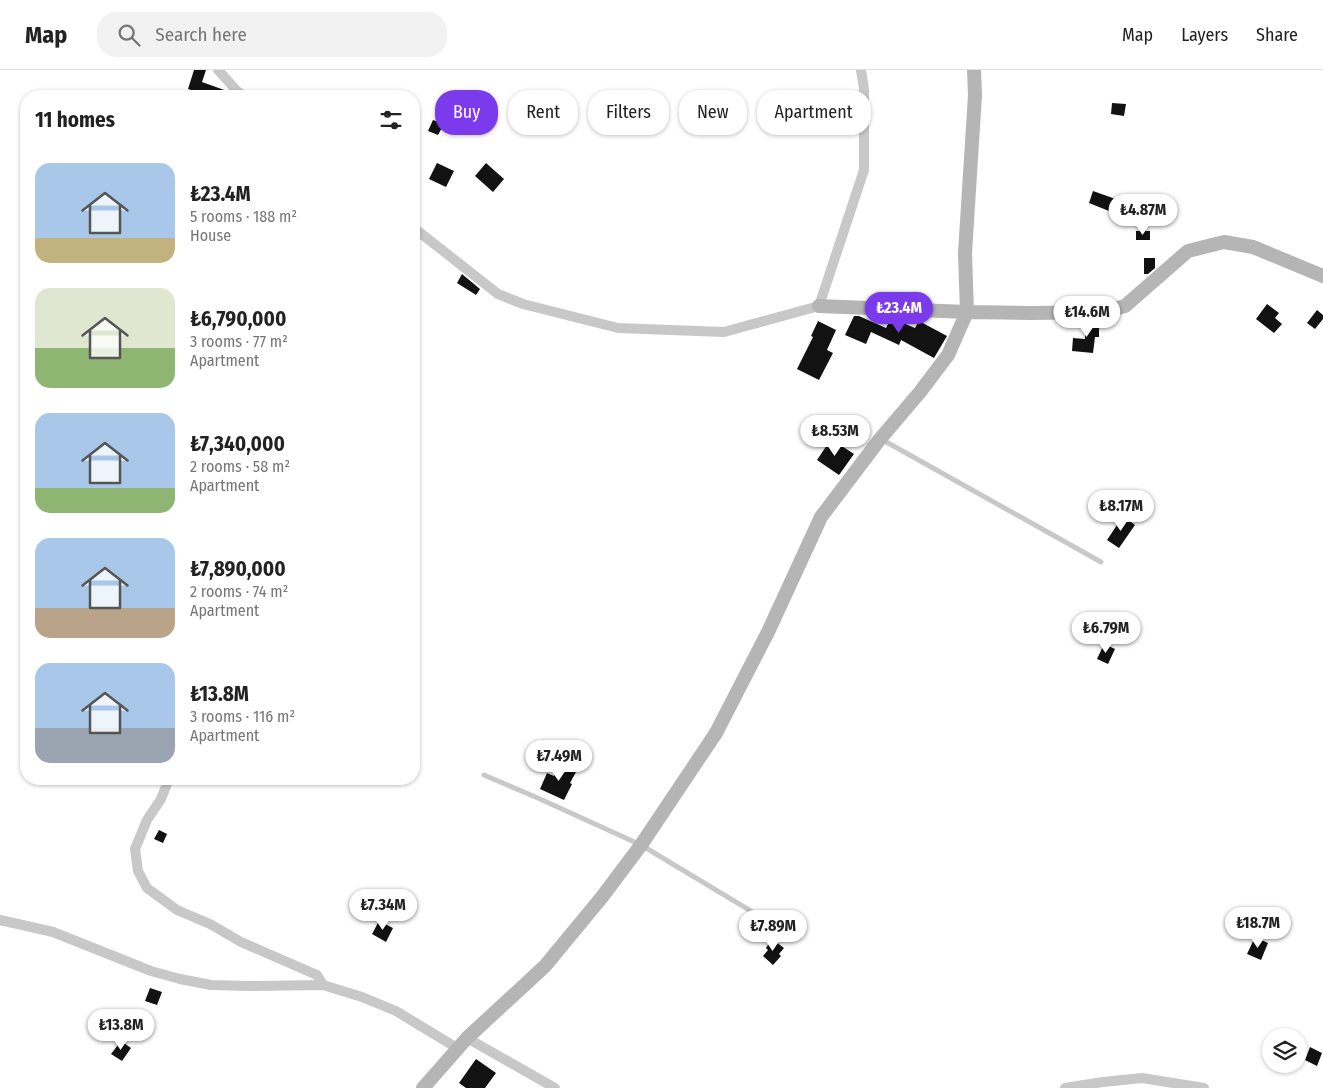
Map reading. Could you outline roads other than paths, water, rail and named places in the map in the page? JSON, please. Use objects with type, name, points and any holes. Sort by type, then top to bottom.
[{"type":"street","points":[[218,70],[236,90]]},
{"type":"street","points":[[819,306],[864,170],[864,89],[861,70]]},
{"type":"street","points":[[422,1088],[467,1038],[545,966],[642,845],[716,733],[768,632],[821,517],[880,438],[920,392],[948,355],[967,312],[965,253],[975,95],[974,70]]},
{"type":"street","points":[[420,233],[498,294],[523,304],[618,328],[724,332],[819,306],[967,312],[1103,312],[1125,306],[1188,251],[1224,242],[1253,247],[1323,276]]},
{"type":"street","points":[[167,785],[161,799],[147,820],[135,849],[138,870],[147,888],[177,910],[210,924],[241,942],[317,975],[324,985]]},
{"type":"street","points":[[0,920],[53,932],[180,980],[211,985],[324,985],[362,997],[396,1012],[457,1048]]},
{"type":"street","points":[[467,1038],[555,1088]]},
{"type":"street","points":[[1065,1088],[1142,1078],[1204,1088]]},
{"type":"lane","points":[[880,438],[1101,562]]},
{"type":"lane","points":[[484,775],[642,845],[776,926]]}]
